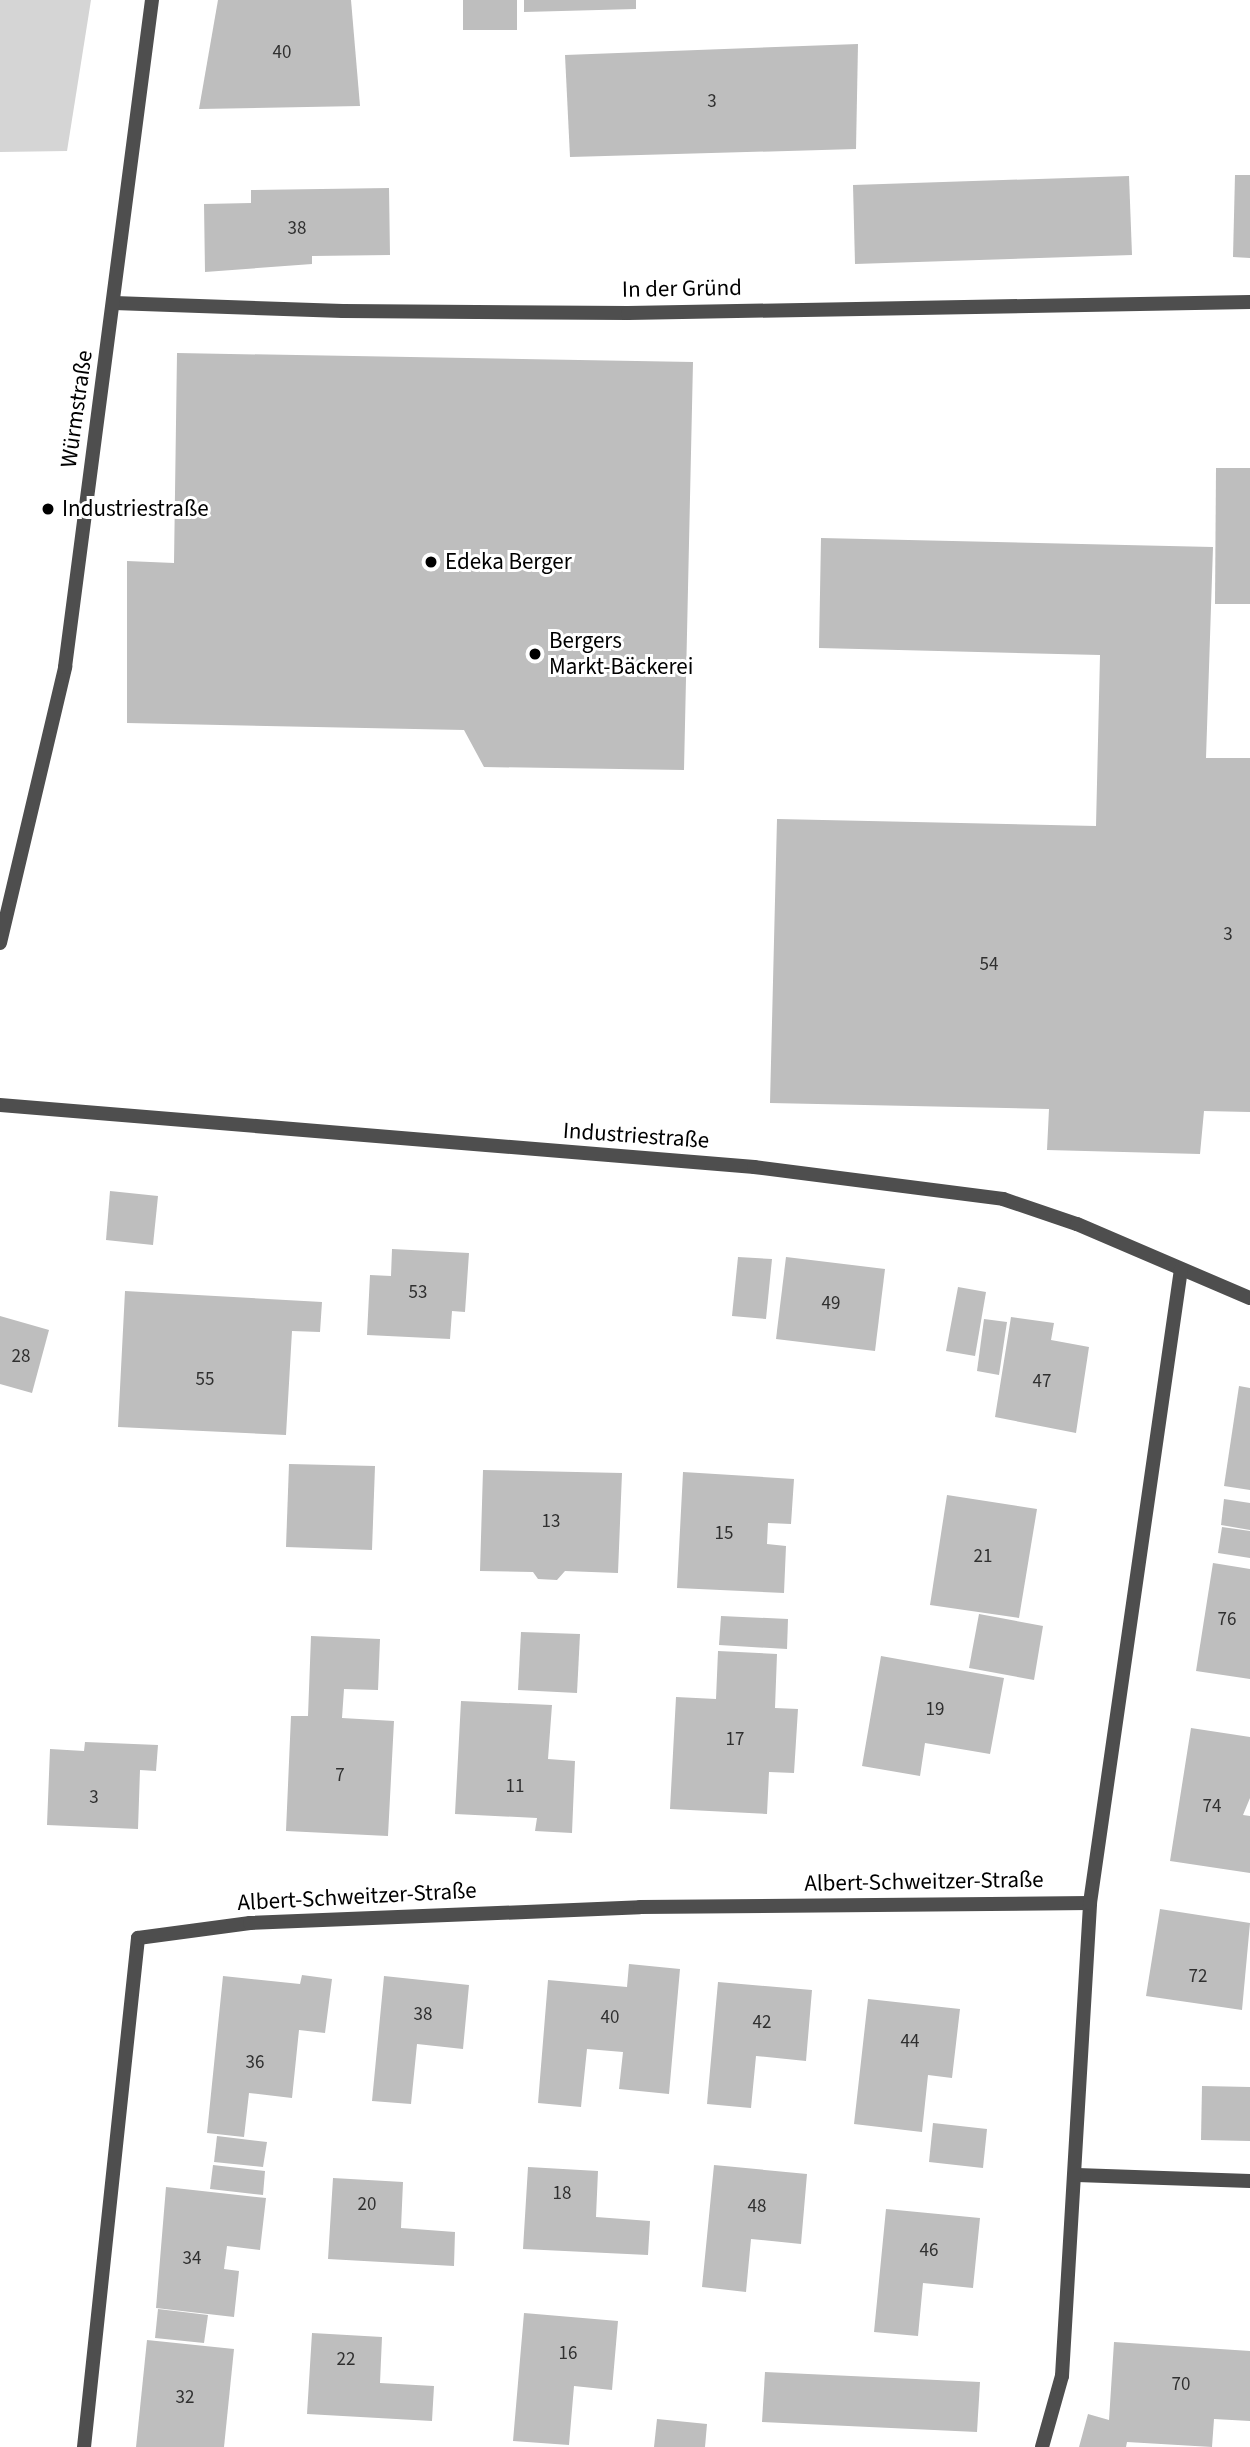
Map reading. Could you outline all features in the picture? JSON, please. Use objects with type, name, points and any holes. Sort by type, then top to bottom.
[{"type":"street","name":"Würmstraße","points":[[0,943],[65,667],[152,0]]},
{"type":"street","name":"In der Gründ","points":[[114,303],[343,311],[628,313],[1250,302]]},
{"type":"street","name":"Industriestraße","points":[[0,1105],[754,1167],[1003,1199],[1250,1298]]},
{"type":"street","points":[[1042,2447],[1062,2376],[1077,2175],[1090,1903],[1181,1269]]},
{"type":"street","name":"Albert-Schweitzer-Straße","points":[[84,2447],[138,1938],[250,1923],[640,1907],[1090,1903]]},
{"type":"street","points":[[1077,2175],[1250,2181]]},
{"type":"shaded area","points":[[0,0],[91,0],[67,151],[0,152]]},
{"type":"building","points":[[218,0],[351,0],[360,106],[199,109]]},
{"type":"building","points":[[463,0],[517,0],[517,30],[463,30]]},
{"type":"building","points":[[524,0],[636,0],[636,9],[524,12]]},
{"type":"building","points":[[858,44],[856,149],[570,157],[565,55]]},
{"type":"building","points":[[1235,175],[1250,175],[1250,258],[1233,257]]},
{"type":"building","points":[[1129,176],[1132,255],[855,264],[853,185]]},
{"type":"building","points":[[389,188],[390,255],[312,256],[312,264],[205,272],[204,204],[251,203],[251,190]]},
{"type":"building","name":"Edeka Berger","points":[[177,353],[693,362],[684,770],[484,767],[464,730],[127,723],[127,561],[174,563]]},
{"type":"building","points":[[1216,468],[1250,468],[1250,604],[1215,604]]},
{"type":"building","points":[[821,538],[1213,547],[1206,758],[1250,758],[1250,1112],[1204,1111],[1200,1154],[1047,1150],[1049,1109],[770,1103],[777,819],[1096,826],[1100,655],[819,648]]},
{"type":"building","points":[[110,1191],[158,1196],[153,1245],[106,1240]]},
{"type":"building","points":[[392,1249],[469,1253],[465,1312],[452,1311],[450,1339],[367,1335],[370,1275],[391,1276]]},
{"type":"building","points":[[738,1257],[772,1259],[766,1319],[732,1316]]},
{"type":"building","points":[[786,1257],[885,1269],[875,1351],[776,1339]]},
{"type":"building","points":[[958,1287],[986,1292],[975,1356],[946,1351]]},
{"type":"building","points":[[125,1291],[322,1302],[320,1332],[292,1331],[286,1435],[118,1427]]},
{"type":"building","points":[[0,1316],[49,1330],[32,1393],[0,1384]]},
{"type":"building","points":[[1011,1317],[1054,1323],[1051,1340],[1089,1347],[1076,1433],[995,1417]]},
{"type":"building","points":[[984,1319],[1007,1322],[999,1375],[977,1371]]},
{"type":"building","points":[[1239,1386],[1250,1388],[1250,1490],[1224,1486]]},
{"type":"building","points":[[289,1464],[375,1466],[372,1550],[286,1547]]},
{"type":"building","points":[[483,1470],[622,1473],[618,1573],[565,1571],[557,1580],[538,1579],[533,1572],[480,1571]]},
{"type":"building","points":[[683,1472],[794,1479],[791,1524],[768,1523],[767,1544],[786,1546],[784,1593],[677,1588]]},
{"type":"building","points":[[947,1495],[1037,1509],[1019,1618],[930,1605]]},
{"type":"building","points":[[1224,1499],[1250,1503],[1250,1530],[1221,1525]]},
{"type":"building","points":[[1222,1527],[1250,1531],[1250,1558],[1218,1553]]},
{"type":"building","points":[[1213,1563],[1250,1569],[1250,1679],[1196,1671]]},
{"type":"building","points":[[979,1614],[1043,1626],[1034,1680],[969,1668]]},
{"type":"building","points":[[721,1616],[788,1619],[787,1649],[719,1645]]},
{"type":"building","points":[[521,1632],[580,1634],[577,1693],[518,1690]]},
{"type":"building","points":[[311,1636],[380,1639],[378,1690],[344,1689],[342,1718],[394,1721],[388,1836],[286,1831],[291,1716],[308,1716]]},
{"type":"building","points":[[718,1651],[777,1654],[775,1708],[798,1709],[794,1773],[769,1772],[767,1814],[670,1809],[676,1697],[716,1699]]},
{"type":"building","points":[[881,1656],[1004,1678],[990,1754],[925,1743],[920,1776],[862,1766]]},
{"type":"building","points":[[461,1701],[552,1705],[548,1759],[575,1761],[572,1833],[535,1831],[537,1818],[455,1814]]},
{"type":"building","points":[[1191,1728],[1250,1737],[1250,1798],[1243,1815],[1250,1816],[1250,1873],[1170,1861]]},
{"type":"building","points":[[85,1742],[158,1745],[156,1771],[140,1770],[138,1829],[47,1825],[50,1749],[84,1751]]},
{"type":"building","points":[[1160,1909],[1250,1923],[1242,2010],[1146,1996]]},
{"type":"building","points":[[629,1964],[680,1969],[669,2094],[619,2089],[623,2052],[587,2049],[581,2107],[538,2103],[548,1980],[627,1987]]},
{"type":"building","points":[[302,1975],[332,1979],[325,2033],[299,2030],[292,2098],[249,2093],[244,2137],[207,2133],[223,1976],[300,1984]]},
{"type":"building","points":[[384,1976],[469,1985],[463,2049],[417,2044],[411,2104],[372,2101]]},
{"type":"building","points":[[718,1982],[812,1990],[806,2061],[756,2056],[751,2108],[707,2104]]},
{"type":"building","points":[[868,1999],[960,2009],[952,2078],[928,2075],[922,2132],[854,2124]]},
{"type":"building","points":[[1202,2086],[1250,2087],[1250,2141],[1201,2140]]},
{"type":"building","points":[[933,2123],[987,2129],[983,2168],[929,2162]]},
{"type":"building","points":[[217,2136],[267,2142],[263,2167],[214,2162]]},
{"type":"building","points":[[213,2165],[265,2171],[263,2195],[210,2189]]},
{"type":"building","points":[[714,2165],[807,2174],[801,2244],[751,2239],[746,2292],[702,2287]]},
{"type":"building","points":[[528,2167],[598,2171],[596,2217],[650,2221],[648,2255],[523,2249]]},
{"type":"building","points":[[333,2178],[403,2182],[401,2228],[455,2232],[454,2266],[328,2259]]},
{"type":"building","points":[[166,2187],[266,2198],[260,2250],[227,2246],[224,2269],[239,2271],[234,2317],[156,2308]]},
{"type":"building","points":[[886,2209],[980,2218],[973,2288],[923,2283],[918,2336],[874,2332]]},
{"type":"building","points":[[158,2309],[208,2315],[204,2343],[155,2338]]},
{"type":"building","points":[[524,2313],[618,2321],[612,2390],[574,2386],[569,2445],[513,2441]]},
{"type":"building","points":[[312,2333],[382,2337],[380,2383],[434,2386],[432,2421],[307,2414]]},
{"type":"building","points":[[147,2340],[234,2349],[224,2447],[136,2447]]},
{"type":"building","points":[[1114,2342],[1250,2351],[1250,2421],[1214,2419],[1212,2447],[1127,2442],[1126,2447],[1079,2447],[1088,2414],[1109,2420]]},
{"type":"building","points":[[765,2372],[980,2382],[977,2432],[762,2422]]},
{"type":"building","points":[[657,2419],[707,2424],[705,2447],[654,2447]]},
{"type":"place","name":"Industriestraße","points":[[48,509]]},
{"type":"place","name":"Edeka Berger","points":[[431,562]]},
{"type":"place","name":"Bergers Markt-Bäckerei","points":[[535,654]]}]
